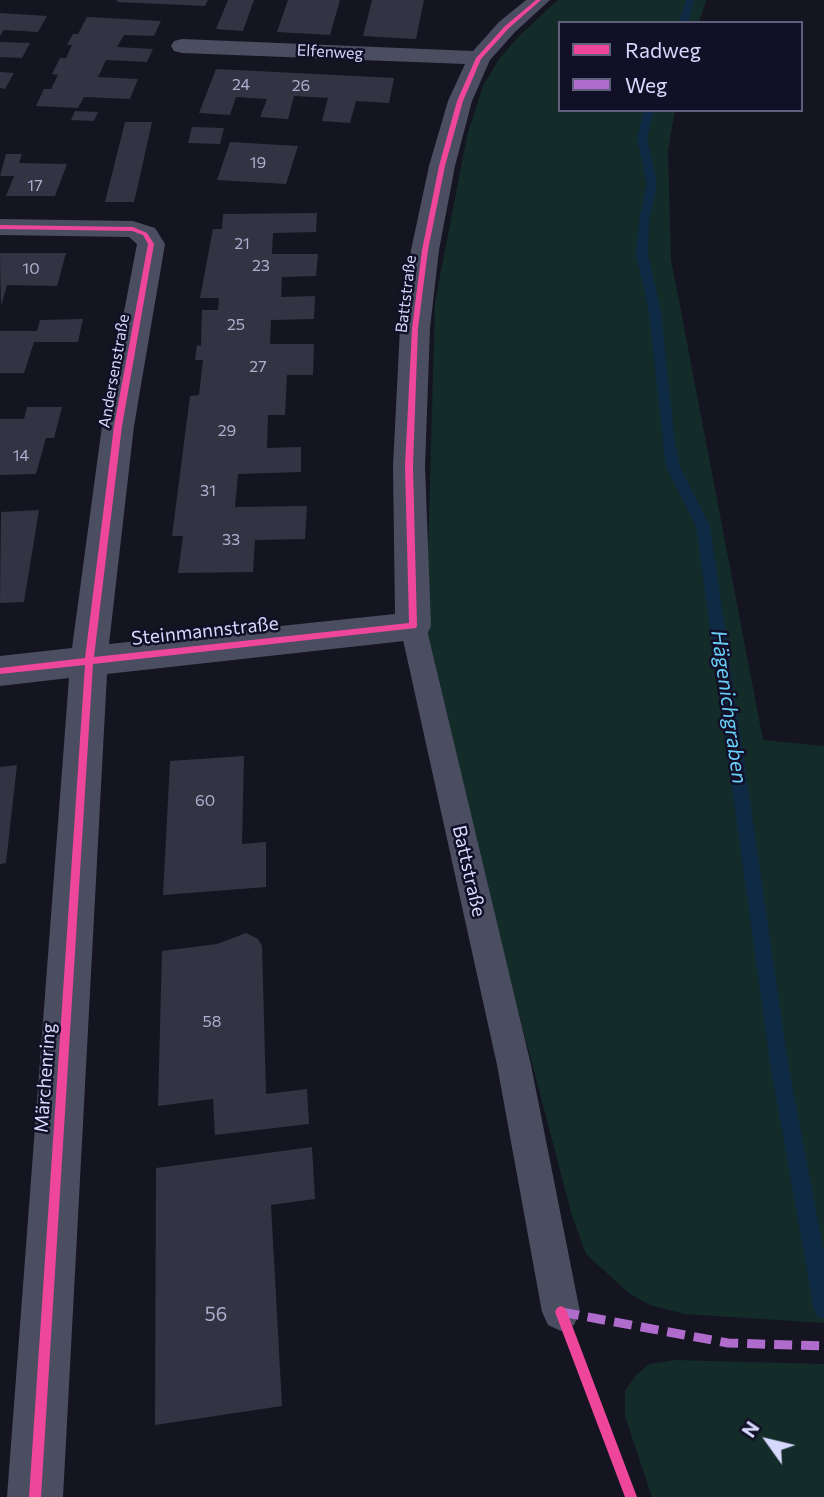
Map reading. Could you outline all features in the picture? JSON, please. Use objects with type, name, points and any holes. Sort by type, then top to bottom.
[{"type":"street","name":"Battstraße","points":[[413,626],[409,466],[415,328],[425,250],[442,166],[460,101],[479,58],[507,27],[539,0]]},
{"type":"street","name":"Elfenweg","points":[[182,46],[479,58]]},
{"type":"street","name":"Andersenstraße","points":[[0,227],[133,229],[145,234],[151,244],[118,426],[89,662]]},
{"type":"street","name":"Steinmannstraße","points":[[0,671],[413,626]]},
{"type":"street","name":"Märchenring","points":[[31,1497],[89,662]]},
{"type":"lane","name":"Battstraße","points":[[413,626],[514,1065],[561,1312]]},
{"type":"green space","points":[[558,0],[706,0],[700,21],[558,21],[558,112],[675,112],[668,151],[671,259],[763,740],[824,746],[824,1323],[684,1314],[650,1305],[630,1294],[586,1254],[572,1216],[479,861],[426,627],[435,302],[467,136],[483,86],[499,59],[518,37]]},
{"type":"green space","points":[[675,1360],[824,1364],[824,1497],[652,1497],[625,1416],[625,1391],[636,1375],[649,1364]]},
{"type":"building","points":[[117,0],[208,0],[205,6]]},
{"type":"building","points":[[228,0],[254,0],[243,31],[216,29]]},
{"type":"building","points":[[288,0],[340,0],[330,35],[277,32]]},
{"type":"building","points":[[372,0],[424,0],[416,39],[363,36]]},
{"type":"building","points":[[0,13],[47,16],[38,32],[4,30],[0,36]]},
{"type":"building","points":[[87,17],[161,21],[154,36],[124,35],[117,47],[153,49],[147,62],[106,60],[98,77],[138,79],[130,99],[84,97],[78,108],[36,106],[44,89],[51,89],[58,75],[52,74],[60,58],[66,58],[72,45],[67,45],[73,34],[78,34]]},
{"type":"building","points":[[0,42],[30,43],[22,58],[0,57]]},
{"type":"building","points":[[216,69],[394,78],[389,103],[356,101],[350,123],[322,121],[328,98],[294,96],[288,119],[260,117],[267,99],[236,97],[230,115],[199,113]]},
{"type":"building","points":[[0,72],[14,73],[5,89],[0,88]]},
{"type":"building","points":[[75,111],[98,112],[94,121],[71,120]]},
{"type":"building","points":[[125,122],[152,122],[134,202],[105,202]]},
{"type":"building","points":[[192,127],[224,128],[220,144],[188,143]]},
{"type":"building","points":[[230,142],[298,146],[286,184],[217,180]]},
{"type":"building","points":[[6,154],[22,154],[19,163],[67,164],[55,196],[6,196],[14,176],[0,176]]},
{"type":"building","points":[[317,213],[316,232],[273,233],[272,254],[318,254],[316,276],[282,277],[281,297],[315,296],[314,319],[271,320],[270,344],[314,344],[313,375],[287,375],[285,415],[268,415],[267,448],[301,447],[301,472],[238,474],[235,507],[307,506],[305,539],[255,540],[253,572],[178,573],[183,536],[172,536],[190,396],[199,395],[203,360],[195,360],[197,345],[201,346],[202,310],[218,310],[219,298],[200,298],[213,229],[222,229],[223,214]]},
{"type":"building","points":[[0,253],[66,253],[57,286],[7,285],[1,306]]},
{"type":"building","points":[[83,319],[78,342],[34,342],[24,373],[0,373],[0,331],[37,331],[40,320]]},
{"type":"building","points":[[27,407],[62,407],[54,438],[46,438],[36,474],[0,475],[0,419],[24,419]]},
{"type":"building","points":[[39,510],[24,602],[0,603],[1,512]]},
{"type":"building","points":[[244,756],[242,844],[266,842],[266,887],[163,895],[170,761]]},
{"type":"building","points":[[17,765],[6,863],[0,864],[0,767]]},
{"type":"building","points":[[246,933],[258,939],[262,946],[266,1094],[307,1089],[309,1124],[215,1135],[213,1099],[158,1106],[162,951],[217,944]]},
{"type":"building","points":[[312,1147],[315,1199],[271,1205],[282,1406],[155,1425],[156,1168]]},
{"type":"waterway","name":"Hägenichgraben","points":[[684,21],[690,0]]},
{"type":"waterway","name":"Hägenichgraben","points":[[648,112],[642,138],[652,184],[644,221],[642,254],[655,312],[669,442],[673,467],[703,526],[779,1063],[824,1309]]},
{"type":"marked path","points":[[561,1312],[728,1343],[824,1346]]},
{"type":"cycle path","points":[[0,671],[413,626],[409,466],[415,328],[425,250],[442,166],[460,101],[479,58],[507,27],[539,0]]},
{"type":"cycle path","points":[[0,227],[133,229],[145,234],[151,244],[118,426],[89,661],[35,1497]]},
{"type":"cycle path","points":[[561,1312],[631,1497]]}]
